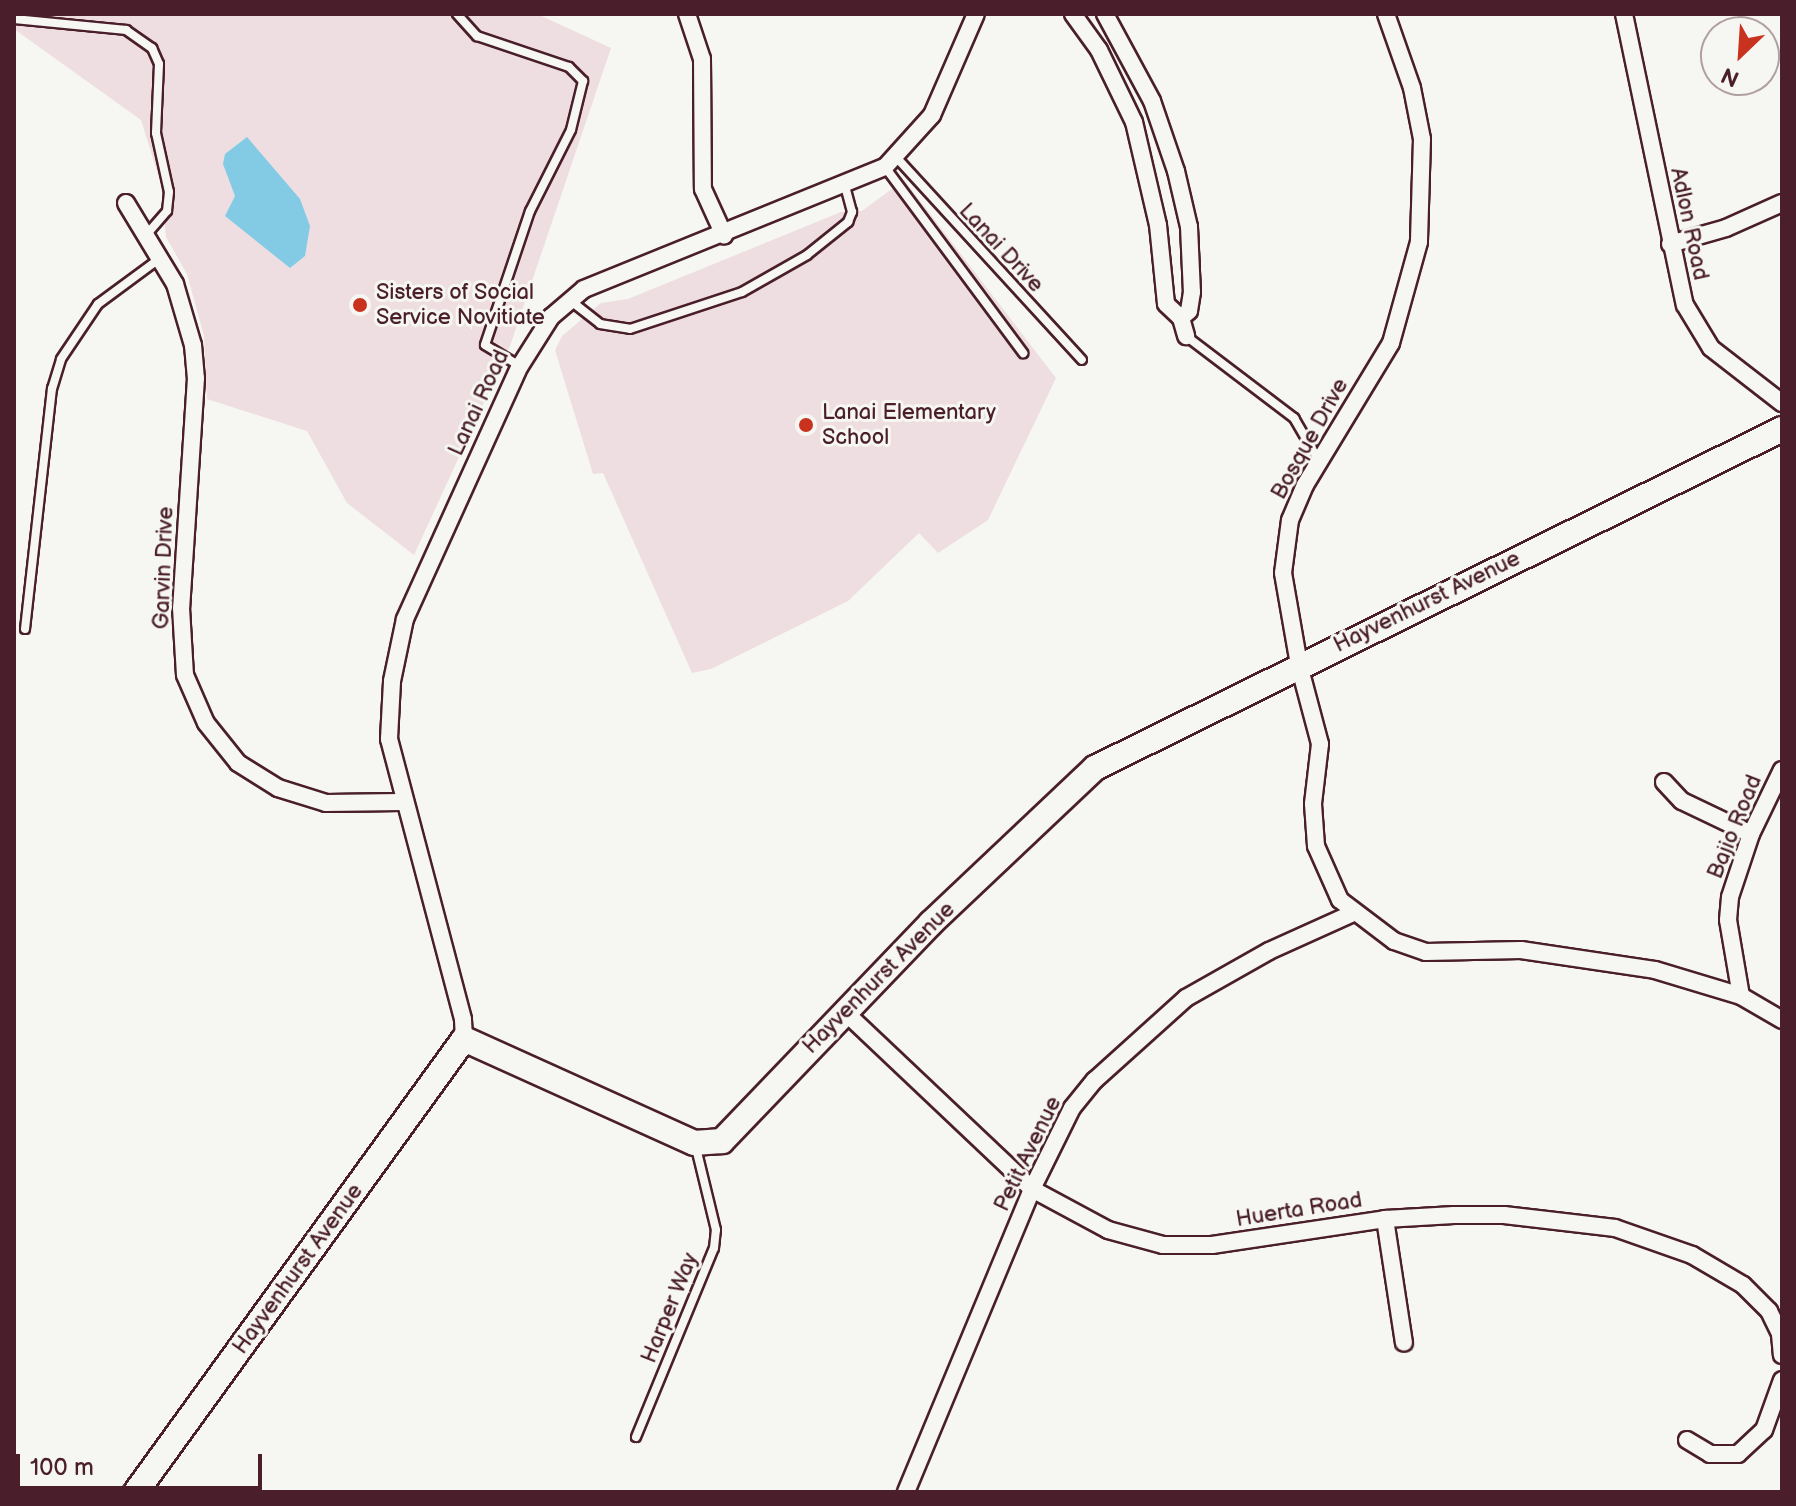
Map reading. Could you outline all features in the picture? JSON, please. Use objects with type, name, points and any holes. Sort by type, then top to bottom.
[{"type":"main road","name":"Hayvenhurst Avenue","points":[[694,1143],[713,1144],[731,1134],[931,923],[1095,768],[1782,429]]},
{"type":"main road","name":"Hayvenhurst Avenue","points":[[136,1492],[464,1039]]},
{"type":"main road","points":[[464,1039],[694,1143]]},
{"type":"street","points":[[687,14],[702,59],[703,189],[724,235]]},
{"type":"street","name":"Lanai Road","points":[[464,1039],[463,1019],[401,802],[389,739],[392,681],[405,619],[520,366],[540,331],[584,289],[845,186],[890,162],[932,115],[976,14]]},
{"type":"street","points":[[1073,14],[1099,50],[1134,122],[1158,225],[1166,304],[1181,318],[1186,336]]},
{"type":"street","points":[[1105,14],[1152,101],[1176,171],[1189,227],[1192,292],[1189,311],[1181,318]]},
{"type":"street","name":"Bosque Drive","points":[[1351,914],[1316,846],[1313,804],[1320,744],[1299,665],[1283,573],[1290,520],[1319,462],[1391,343],[1419,242],[1422,139],[1412,88],[1386,14]]},
{"type":"street","name":"Adlon Road","points":[[1624,14],[1685,305],[1711,348],[1782,403]]},
{"type":"street","name":"Garvin Drive","points":[[126,203],[187,313],[196,378],[181,608],[185,675],[206,723],[238,763],[278,788],[326,803],[401,802]]},
{"type":"street","points":[[1670,244],[1726,228],[1782,203]]},
{"type":"street","name":"Bajio Road","points":[[1741,996],[1728,920],[1751,834],[1782,770]]},
{"type":"street","points":[[1664,782],[1682,801],[1751,834]]},
{"type":"street","points":[[1351,914],[1394,941],[1426,952],[1470,949],[1571,955],[1655,970],[1741,996],[1782,1020]]},
{"type":"street","name":"Petit Avenue","points":[[906,1492],[1032,1189],[1072,1108],[1154,1025],[1186,998],[1245,963],[1351,914]]},
{"type":"street","name":"Huerta Road","points":[[846,1013],[1032,1189],[1108,1230],[1163,1245],[1212,1245],[1385,1219],[1504,1215],[1615,1228],[1692,1255],[1743,1285],[1769,1311],[1780,1334],[1782,1355]]},
{"type":"street","points":[[1385,1219],[1404,1343]]},
{"type":"street","points":[[1687,1440],[1710,1454],[1738,1454],[1764,1430],[1782,1380]]},
{"type":"lane","points":[[457,14],[477,36],[569,67],[583,81],[571,130],[530,211],[485,345],[520,366]]},
{"type":"lane","points":[[14,19],[126,30],[152,48],[159,64],[156,133],[169,192],[167,211],[146,235]]},
{"type":"lane","points":[[890,162],[1023,353]]},
{"type":"lane","name":"Lanai Drive","points":[[890,162],[1082,360]]},
{"type":"lane","points":[[570,300],[600,324],[630,329],[742,292],[807,255],[848,222],[852,212],[845,186]]},
{"type":"lane","points":[[25,629],[52,389],[61,359],[98,304],[159,259]]},
{"type":"lane","points":[[1186,336],[1294,418],[1319,462]]},
{"type":"lane","name":"Harper Way","points":[[636,1437],[714,1248],[714,1217],[694,1143]]},
{"type":"shaded area","name":"Sisters of Social Service Novitiate","points":[[14,14],[537,14],[611,48],[510,346],[414,555],[347,503],[307,431],[207,399],[204,336],[187,274],[166,237],[161,184],[141,120],[14,29]]},
{"type":"shaded area","name":"Lanai Elementary School","points":[[904,180],[1056,378],[988,520],[938,553],[919,533],[848,601],[711,669],[692,673],[603,473],[593,474],[555,350],[562,336],[601,303],[628,299],[841,212],[862,211]]},
{"type":"water","points":[[247,137],[300,199],[310,226],[305,256],[290,268],[225,216],[235,196],[223,164],[225,154]]},
{"type":"place","name":"Sisters of Social Service Novitiate","points":[[360,305]]},
{"type":"place","name":"Lanai Elementary School","points":[[806,425]]}]
